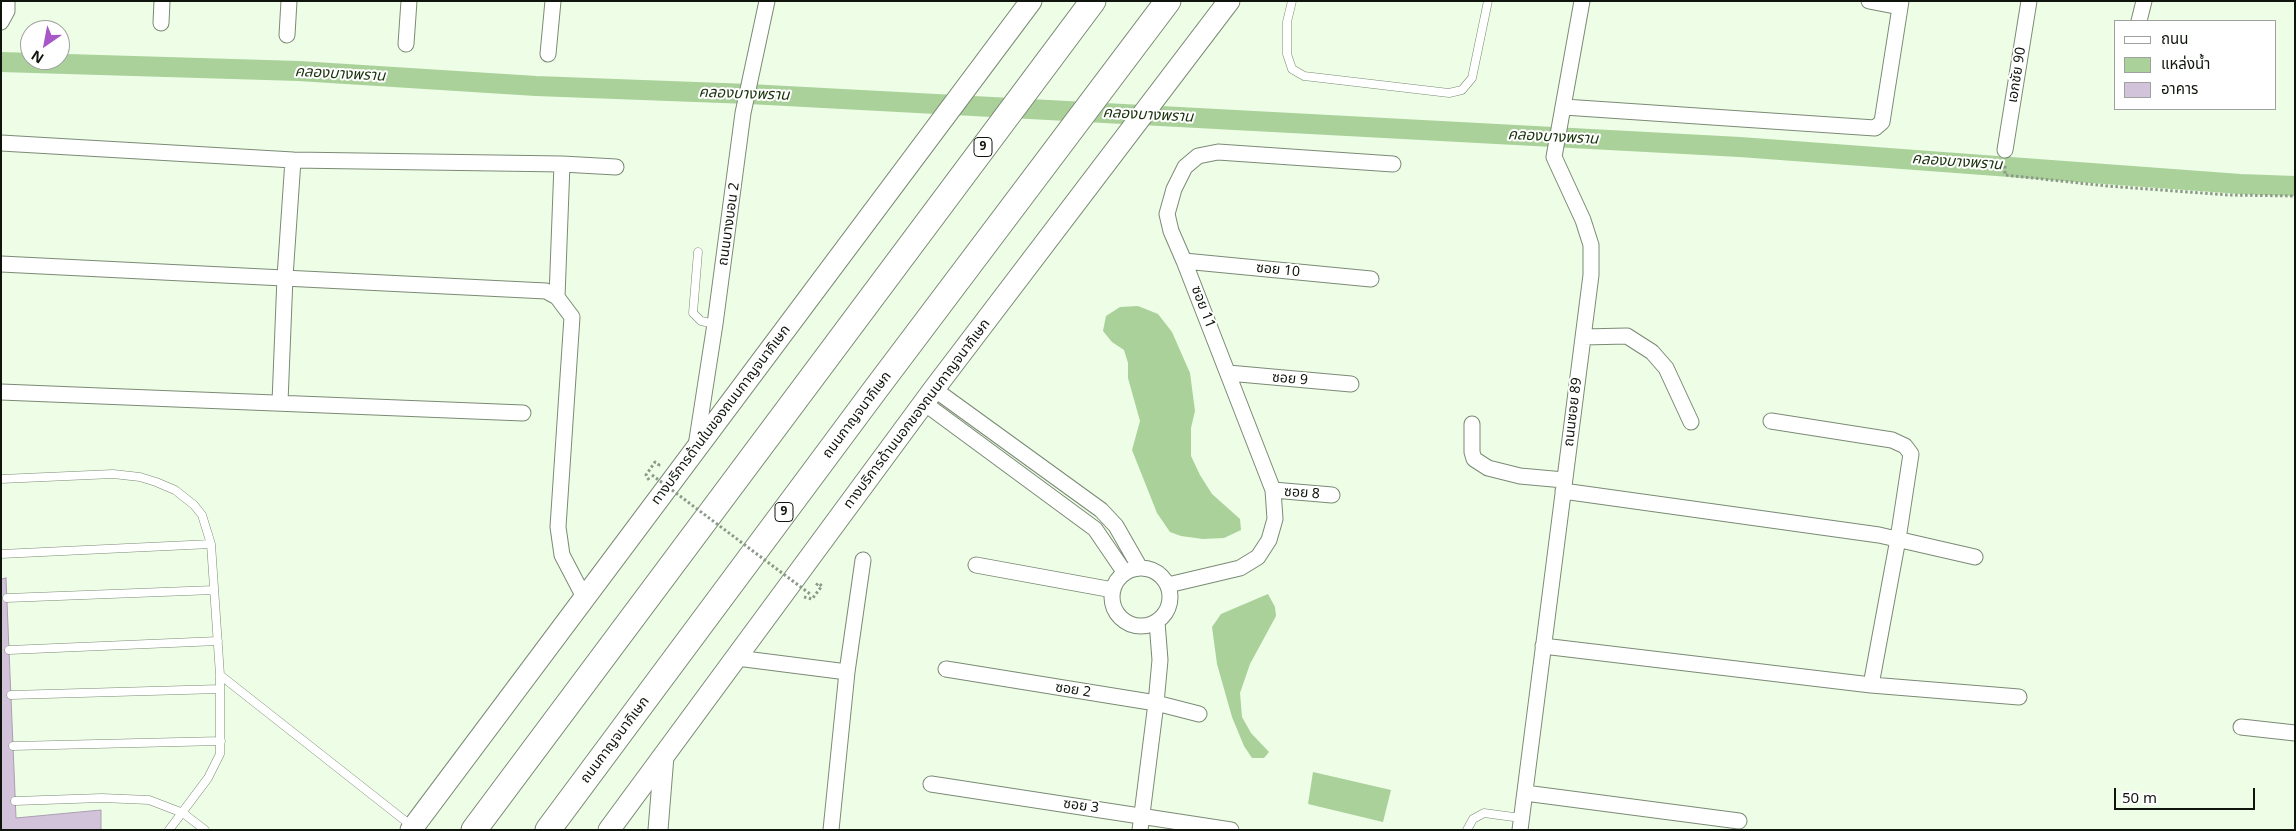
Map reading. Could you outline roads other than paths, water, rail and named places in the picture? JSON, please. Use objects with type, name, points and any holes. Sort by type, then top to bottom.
[{"type":"highway","points":[[1072,28],[1088,1]]},
{"type":"highway","name":"9","points":[[474,830],[1093,1]]},
{"type":"highway","name":"ถนนกาญจนาภิเษก","points":[[548,830],[875,390],[1168,1]]},
{"type":"main road","name":"ทางบริการด้านนอกของถนนกาญจนาภิเษก","points":[[609,830],[929,396],[1229,1]]},
{"type":"main road","name":"ทางบริการด้านในของถนนกาญจนาภิเษก","points":[[412,828],[585,599],[695,447],[1031,2]]},
{"type":"street","points":[[2,22],[7,1]]},
{"type":"street","points":[[160,23],[162,1]]},
{"type":"street","points":[[287,34],[290,1]]},
{"type":"street","points":[[406,44],[409,1]]},
{"type":"street","points":[[548,54],[552,1]]},
{"type":"street","name":"ถนนบางบอน 2","points":[[695,447],[715,324],[743,112],[767,1]]},
{"type":"street","name":"ถนนซอย 89","points":[[1521,824],[1590,275],[1591,244],[1583,220],[1554,157],[1582,1]]},
{"type":"street","points":[[1562,109],[1875,128],[1882,122],[1901,4],[1869,1]]},
{"type":"street","name":"เอกชัย 90","points":[[2005,150],[2028,1]]},
{"type":"street","points":[[2140,20],[2144,1]]},
{"type":"street","points":[[1,143],[294,160],[562,164],[616,167]]},
{"type":"street","name":"ซอย 11","points":[[1168,585],[1240,568],[1258,557],[1269,540],[1275,519],[1273,490],[1171,231],[1167,214],[1174,189],[1185,167],[1198,156],[1218,152],[1393,164]]},
{"type":"street","points":[[280,402],[285,277],[294,160]]},
{"type":"street","points":[[557,297],[562,164]]},
{"type":"street","name":"ซอย 10","points":[[1184,261],[1372,279]]},
{"type":"street","points":[[1,264],[546,291],[557,297],[572,317],[558,527],[562,555],[585,599]]},
{"type":"street","points":[[1582,337],[1627,336],[1652,352],[1666,368],[1691,422]]},
{"type":"street","name":"ซอย 9","points":[[1228,373],[1351,384]]},
{"type":"street","points":[[1,392],[523,413]]},
{"type":"street","points":[[929,396],[1101,510],[1116,526],[1132,570]]},
{"type":"street","points":[[1771,421],[1892,440],[1905,446],[1910,454],[1898,539],[1871,685]]},
{"type":"street","points":[[1472,424],[1472,452],[1474,459],[1488,468],[1564,486],[1879,535],[1975,557]]},
{"type":"street","name":"ซอย 8","points":[[1273,490],[1332,495]]},
{"type":"street","points":[[831,830],[847,672],[864,560]]},
{"type":"street","points":[[976,565],[1113,590]]},
{"type":"street","points":[[1132,570],[1156,572],[1168,585],[1171,602],[1164,617],[1148,626],[1138,627],[1120,618],[1114,610],[1113,590],[1120,578],[1132,570]]},
{"type":"street","points":[[1141,823],[1160,660],[1157,622]]},
{"type":"street","points":[[1543,646],[1871,685],[2019,697]]},
{"type":"street","points":[[737,658],[847,672]]},
{"type":"street","name":"ซอย 2","points":[[946,669],[1156,703],[1199,714]]},
{"type":"street","points":[[2241,727],[2295,732]]},
{"type":"street","points":[[658,830],[664,756]]},
{"type":"street","name":"ซอย 3","points":[[932,784],[1141,823],[1231,830]]},
{"type":"street","points":[[1525,792],[1739,822]]},
{"type":"lane","points":[[1292,1],[1286,22],[1287,54],[1292,68],[1304,76],[1449,93],[1462,90],[1472,78],[1488,1]]},
{"type":"lane","points":[[698,252],[692,314],[701,321],[715,324]]},
{"type":"lane","points":[[1,479],[114,474],[140,477],[175,490],[194,505],[202,515],[211,544],[220,675],[220,754],[217,765],[169,830]]},
{"type":"lane","points":[[1,554],[211,544]]},
{"type":"lane","points":[[7,598],[214,590]]},
{"type":"lane","points":[[9,650],[218,640]]},
{"type":"lane","points":[[220,675],[412,828]]},
{"type":"lane","points":[[11,695],[220,689]]},
{"type":"lane","points":[[13,746],[221,741]]},
{"type":"lane","points":[[16,800],[149,800],[182,813],[205,830]]},
{"type":"lane","points":[[1467,830],[1473,819],[1484,813],[1521,824]]},
{"type":"water","points":[[1138,306],[1158,314],[1172,332],[1190,373],[1195,411],[1191,428],[1191,456],[1212,494],[1240,519],[1241,530],[1224,538],[1203,539],[1181,536],[1170,532],[1157,513],[1132,450],[1140,421],[1128,378],[1128,363],[1124,350],[1112,342],[1103,331],[1106,316],[1120,307]]},
{"type":"water","points":[[1268,594],[1275,607],[1276,616],[1250,664],[1240,693],[1242,717],[1251,733],[1269,752],[1264,758],[1252,758],[1244,746],[1232,717],[1217,664],[1212,627],[1221,614]]},
{"type":"water","points":[[1313,772],[1391,790],[1383,822],[1308,804]]},
{"type":"waterway","name":"คลองบางพราน","points":[[1,62],[299,71],[536,86],[749,94],[1740,147],[2240,184],[2295,186]]}]
